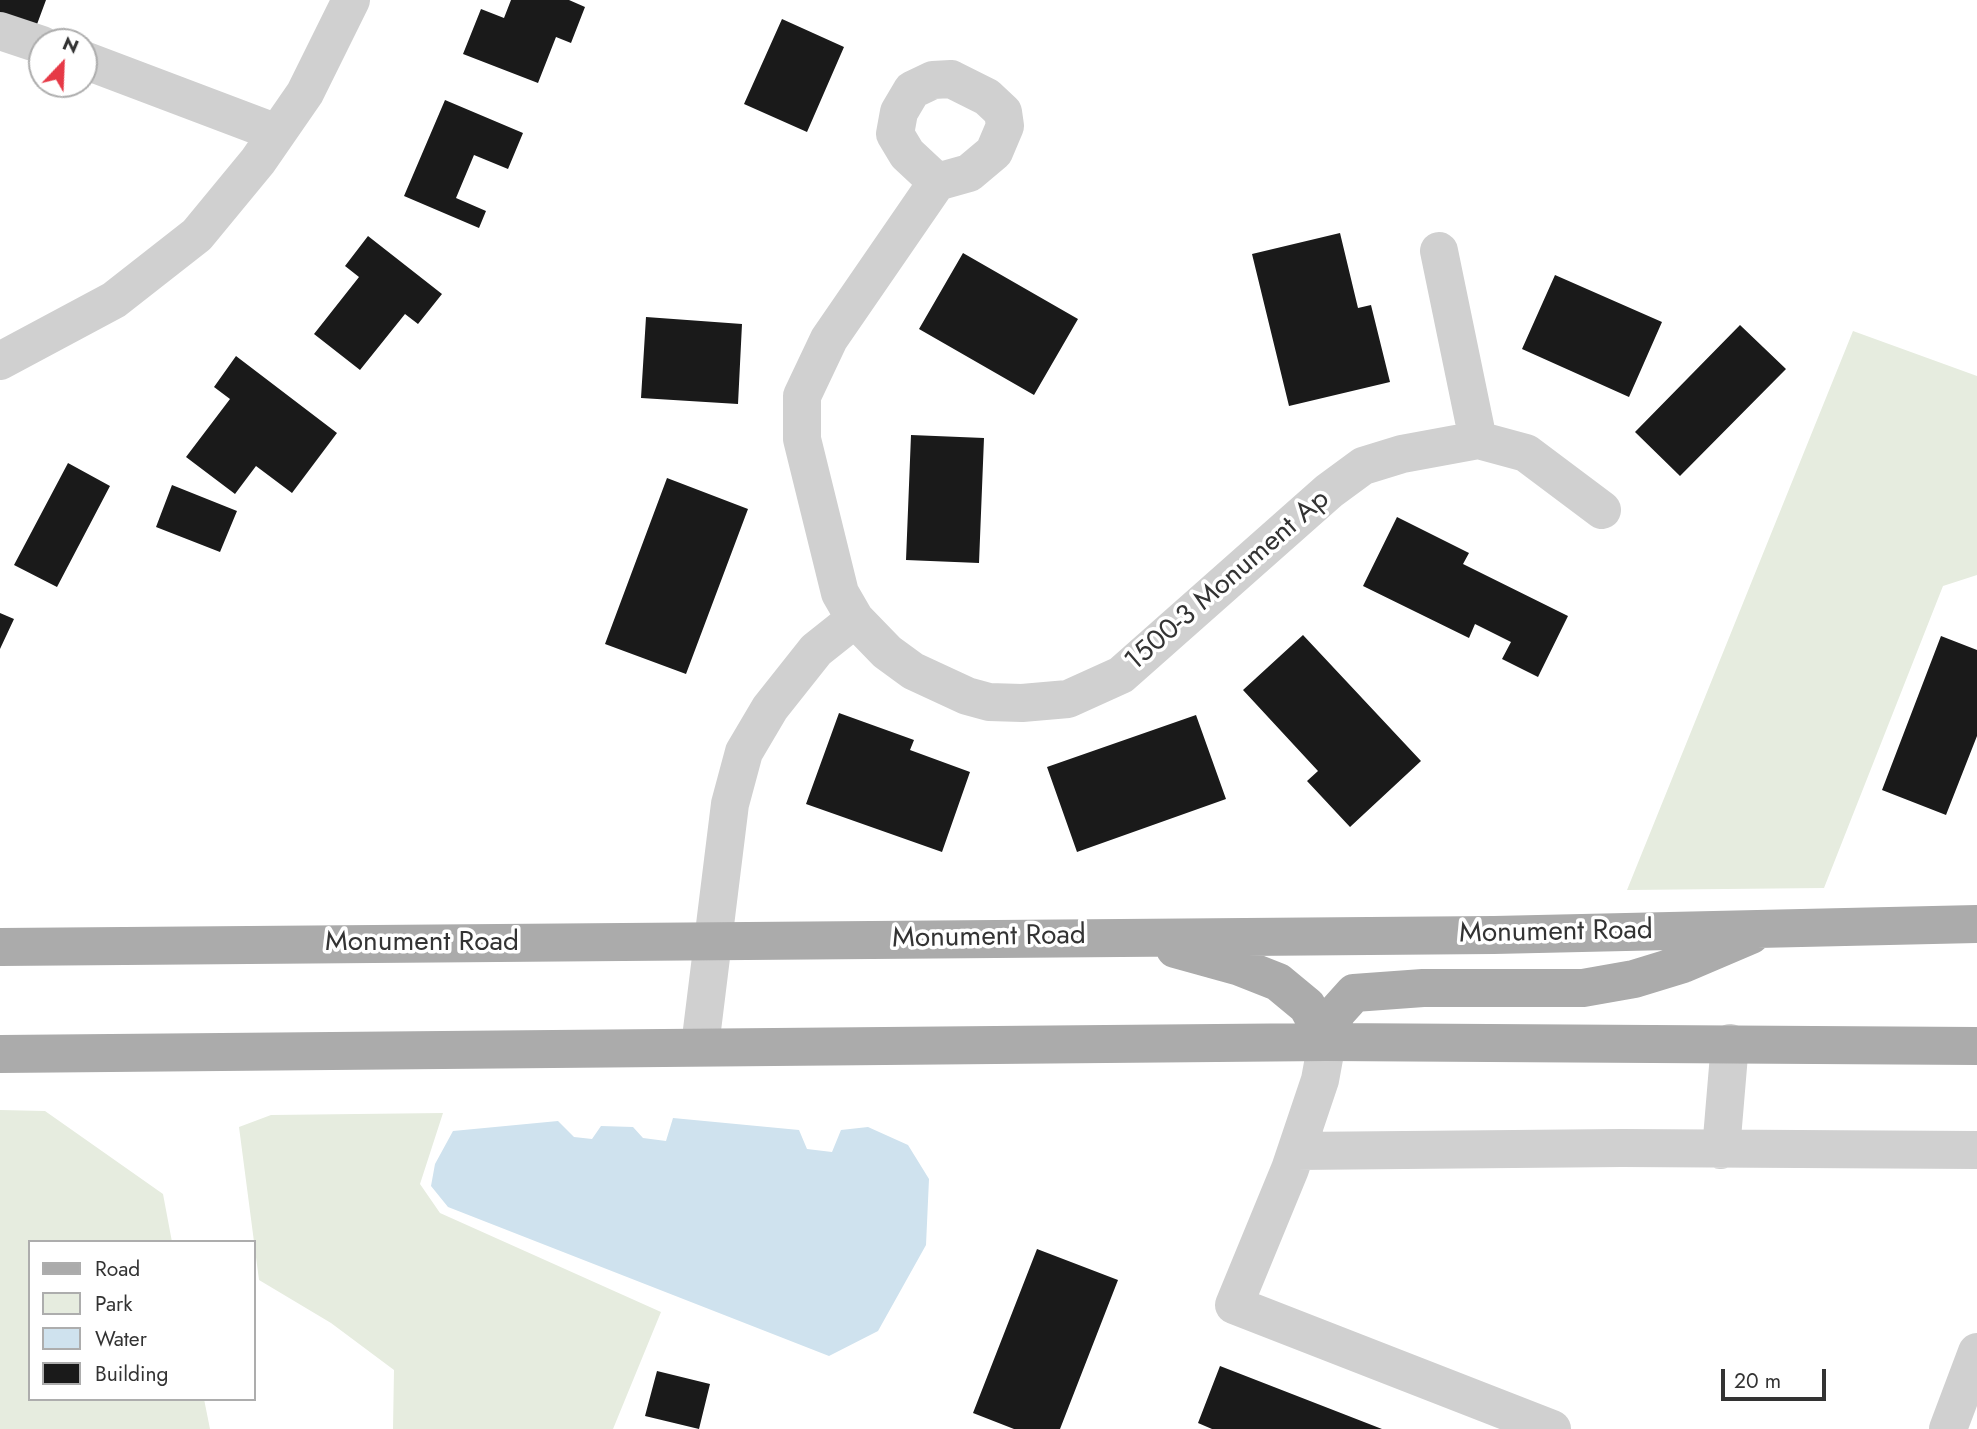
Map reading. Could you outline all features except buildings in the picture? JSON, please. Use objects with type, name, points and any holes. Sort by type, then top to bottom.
[{"type":"main road","name":"Monument Road","points":[[0,947],[1494,935],[1977,924]]},
{"type":"main road","points":[[1326,1042],[1336,1013],[1354,993],[1423,988],[1583,988],[1634,979],[1683,964],[1769,927]]},
{"type":"main road","points":[[1131,936],[1240,967],[1278,982],[1307,1006],[1326,1042]]},
{"type":"main road","points":[[0,1054],[1326,1042],[1977,1046]]},
{"type":"street","points":[[0,361],[114,300],[197,235],[277,134],[305,93],[351,0]]},
{"type":"street","points":[[0,31],[28,40]]},
{"type":"street","points":[[98,65],[277,134]]},
{"type":"street","name":"1500-3 Monument Ap","points":[[937,182],[829,339],[802,396],[806,452],[840,593],[855,619],[887,652],[913,671],[967,696],[989,702],[1022,703],[1068,699],[1121,675],[1329,491],[1363,466],[1402,454],[1478,440],[1526,453],[1602,510]]},
{"type":"street","points":[[1439,251],[1478,440]]},
{"type":"street","points":[[700,1046],[730,804],[744,752],[770,708],[816,650],[855,619]]},
{"type":"street","points":[[1326,1042],[1320,1080],[1296,1151],[1234,1305],[1552,1429]]},
{"type":"street","points":[[1721,1150],[1730,1043]]},
{"type":"street","points":[[1296,1151],[1622,1148],[1977,1150]]},
{"type":"street","points":[[1948,1429],[1977,1352]]},
{"type":"green space","points":[[1853,331],[1977,376],[1977,575],[1943,586],[1824,888],[1627,890]]},
{"type":"green space","points":[[0,1110],[45,1111],[163,1194],[172,1240],[28,1240],[28,1401],[204,1401],[210,1429],[0,1429]]},
{"type":"green space","points":[[443,1113],[420,1184],[440,1213],[661,1312],[613,1429],[393,1429],[394,1370],[331,1323],[259,1280],[256,1240],[254,1240],[239,1127],[271,1115]]},
{"type":"water","points":[[673,1118],[799,1130],[807,1149],[832,1152],[841,1130],[868,1127],[908,1145],[929,1179],[926,1245],[878,1331],[829,1356],[448,1207],[431,1186],[435,1164],[453,1131],[558,1121],[574,1137],[592,1139],[601,1126],[633,1127],[643,1138],[666,1141]]}]
